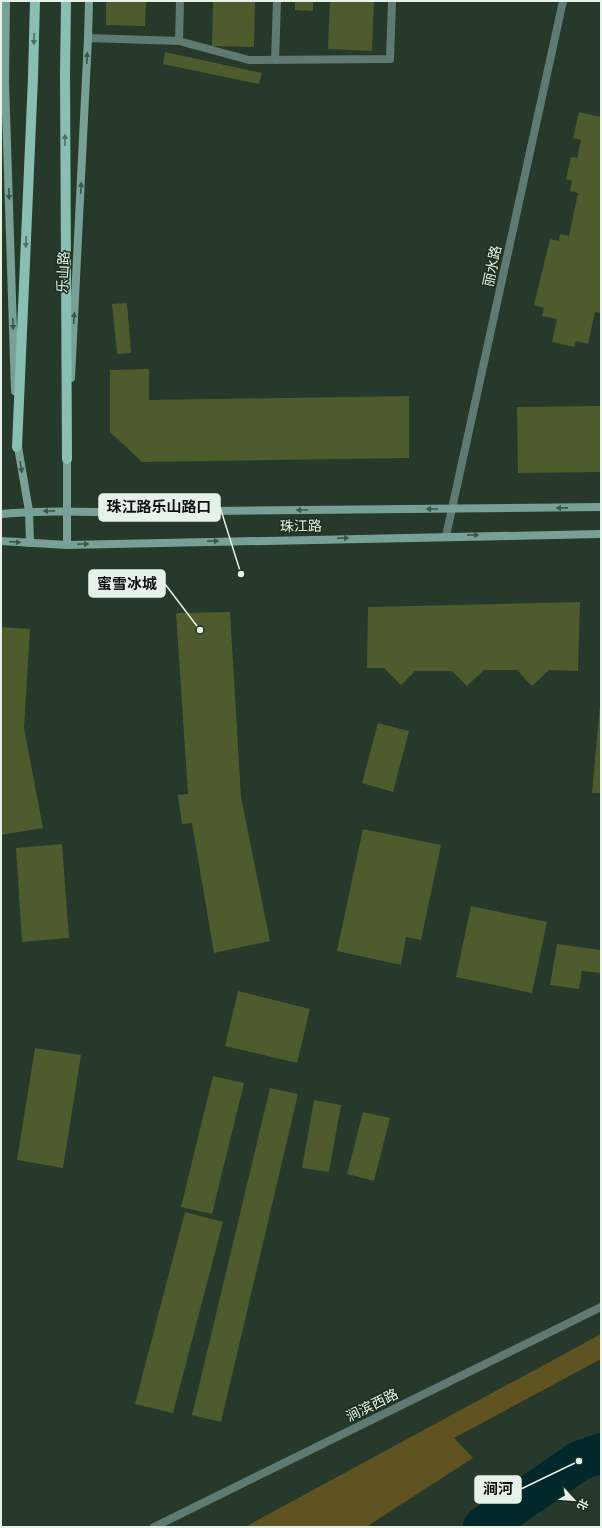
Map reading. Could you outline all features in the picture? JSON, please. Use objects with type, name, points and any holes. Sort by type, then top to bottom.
[{"type":"main road","points":[[6,1],[5,82],[17,447],[29,512],[30,543]]},
{"type":"main road","points":[[17,447],[35,1]]},
{"type":"main road","points":[[66,1],[67,459]]},
{"type":"main road","name":"乐山路","points":[[68,545],[67,459],[89,1]]},
{"type":"main road","name":"珠江路","points":[[1,514],[68,511],[103,512],[601,507]]},
{"type":"main road","name":"珠江路","points":[[1,541],[68,545],[601,534]]},
{"type":"street","points":[[179,41],[180,1]]},
{"type":"street","points":[[275,60],[277,1]]},
{"type":"street","points":[[88,38],[179,41],[249,60],[390,59],[392,1]]},
{"type":"street","name":"丽水路","points":[[446,536],[563,1]]},
{"type":"street","name":"涧滨西路","points":[[154,1527],[601,1307]]},
{"type":"shaded area","points":[[601,1334],[601,1359],[454,1438],[473,1458],[366,1527],[245,1527]]},
{"type":"building","points":[[106,1],[146,1],[145,26],[106,25]]},
{"type":"building","points":[[213,1],[255,1],[254,47],[212,46]]},
{"type":"building","points":[[295,1],[313,1],[313,11],[295,10]]},
{"type":"building","points":[[330,1],[374,1],[372,51],[328,49]]},
{"type":"building","points":[[165,52],[262,73],[259,84],[163,64]]},
{"type":"building","points":[[579,112],[601,117],[601,313],[595,312],[588,344],[576,341],[574,347],[552,342],[557,319],[542,316],[544,308],[534,305],[550,239],[559,241],[560,234],[569,236],[578,193],[570,191],[572,181],[566,179],[571,157],[577,158],[581,140],[573,138]]},
{"type":"building","points":[[127,303],[131,353],[117,354],[112,304]]},
{"type":"building","points":[[149,369],[149,400],[409,396],[409,458],[142,462],[110,432],[110,370]]},
{"type":"building","points":[[601,406],[601,472],[518,473],[517,407]]},
{"type":"building","points":[[580,602],[578,671],[549,670],[532,686],[517,670],[484,670],[467,686],[452,671],[415,671],[401,685],[384,668],[367,668],[368,607]]},
{"type":"building","points":[[230,612],[241,797],[270,941],[214,953],[192,823],[182,824],[178,795],[188,794],[176,613]]},
{"type":"building","points":[[1,627],[30,629],[24,728],[43,828],[1,835]]},
{"type":"building","points":[[600,705],[601,793],[592,793]]},
{"type":"building","points":[[378,723],[409,731],[393,792],[362,783]]},
{"type":"building","points":[[363,829],[441,845],[421,940],[406,937],[401,965],[337,951]]},
{"type":"building","points":[[62,844],[69,938],[22,942],[16,848]]},
{"type":"building","points":[[471,906],[547,922],[532,993],[456,977]]},
{"type":"building","points":[[557,944],[601,950],[601,973],[582,971],[579,989],[550,985]]},
{"type":"building","points":[[238,991],[310,1009],[297,1063],[225,1046]]},
{"type":"building","points":[[35,1048],[81,1055],[63,1168],[17,1160]]},
{"type":"building","points":[[213,1076],[244,1083],[212,1214],[181,1207]]},
{"type":"building","points":[[270,1088],[298,1094],[221,1422],[192,1415]]},
{"type":"building","points":[[314,1100],[341,1105],[329,1172],[302,1168]]},
{"type":"building","points":[[363,1112],[390,1118],[374,1181],[347,1174]]},
{"type":"building","points":[[185,1212],[223,1222],[173,1413],[135,1404]]},
{"type":"waterway","points":[[483,1527],[579,1461],[601,1453]]},
{"type":"place","name":"珠江路乐山路口","points":[[241,574]]},
{"type":"place","name":"蜜雪冰城","points":[[200,630]]},
{"type":"place","name":"涧河","points":[[579,1461]]}]
